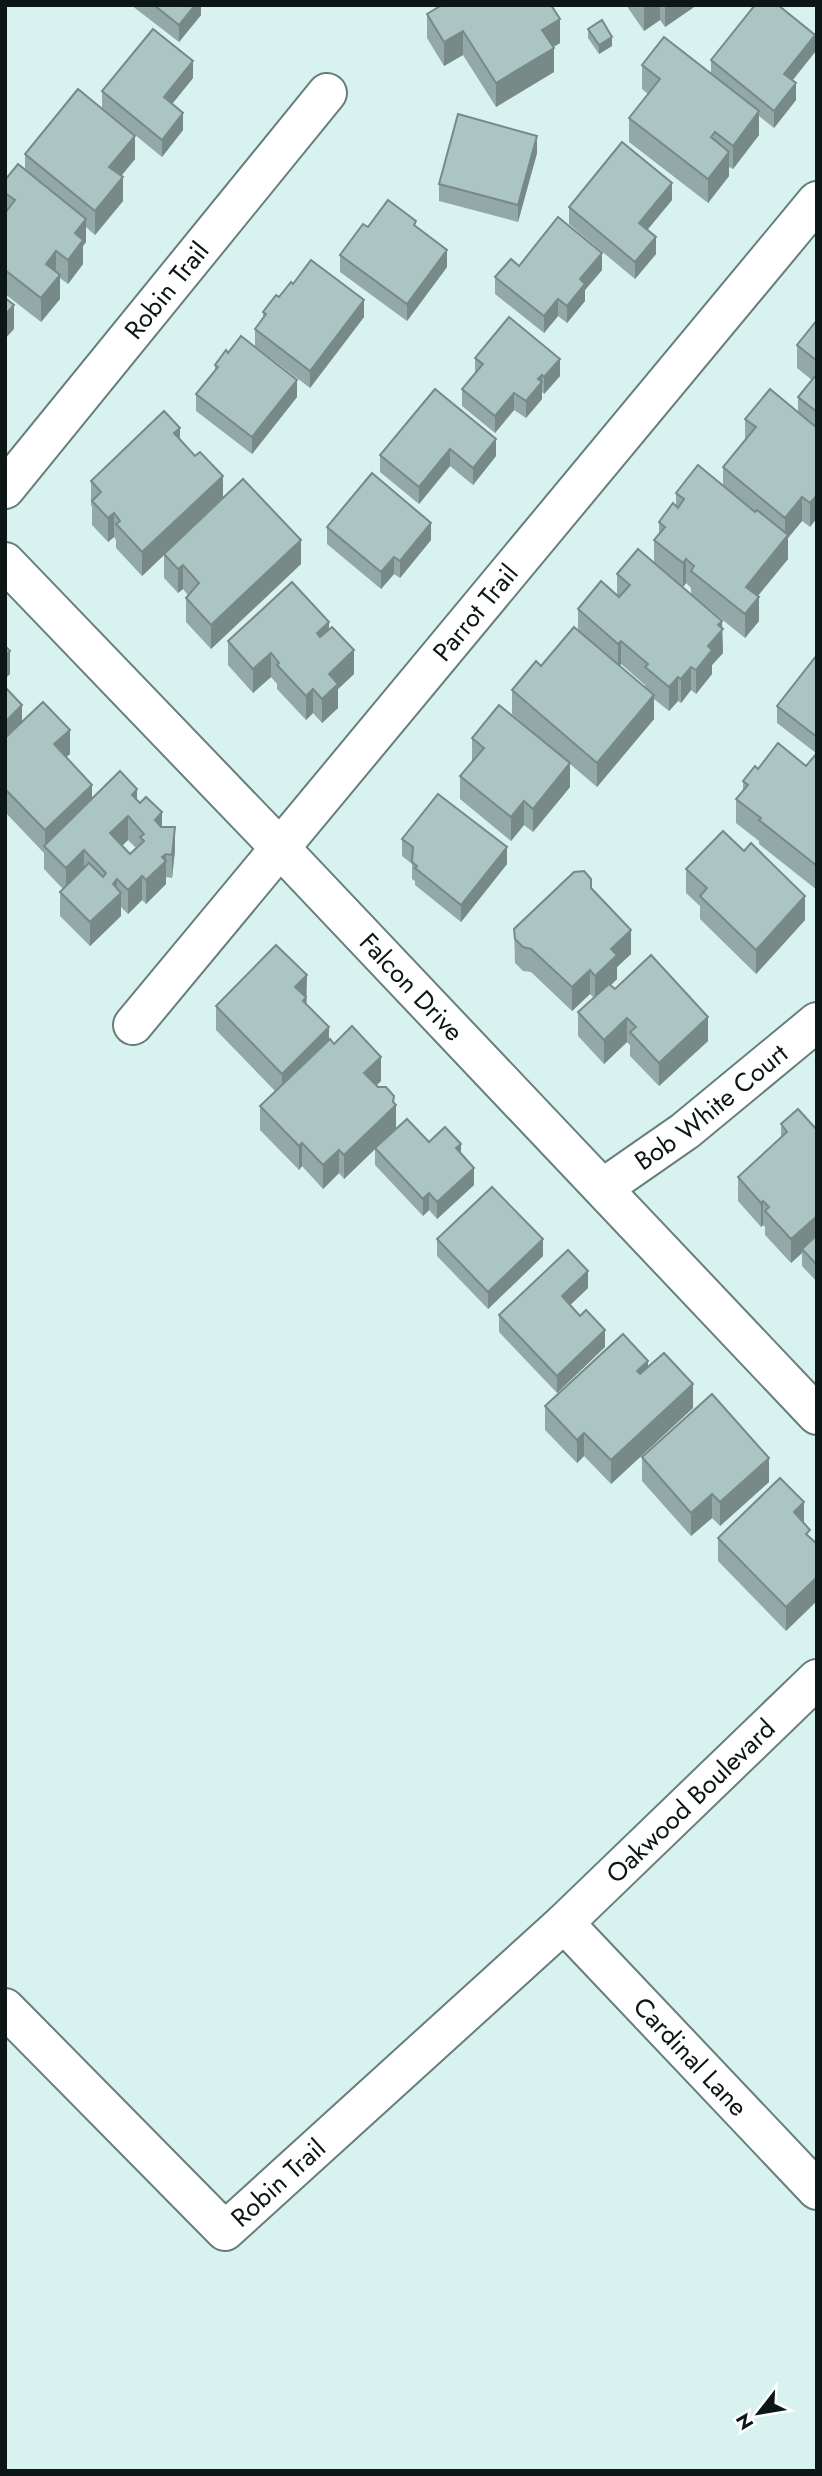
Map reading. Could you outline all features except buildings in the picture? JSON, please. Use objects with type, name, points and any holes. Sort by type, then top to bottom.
[{"type":"street","name":"Robin Trail","points":[[5,489],[327,93]]},
{"type":"street","name":"Parrot Trail","points":[[133,1026],[817,201]]},
{"type":"street","name":"Falcon Drive","points":[[5,562],[281,848],[817,1415]]},
{"type":"street","name":"Bob White Court","points":[[603,1188],[685,1131],[817,1023]]},
{"type":"street","name":"Oakwood Boulevard","points":[[564,1923],[817,1679]]},
{"type":"street","name":"Robin Trail","points":[[5,2008],[225,2231],[564,1923]]},
{"type":"street","name":"Cardinal Lane","points":[[564,1923],[817,2190]]}]
